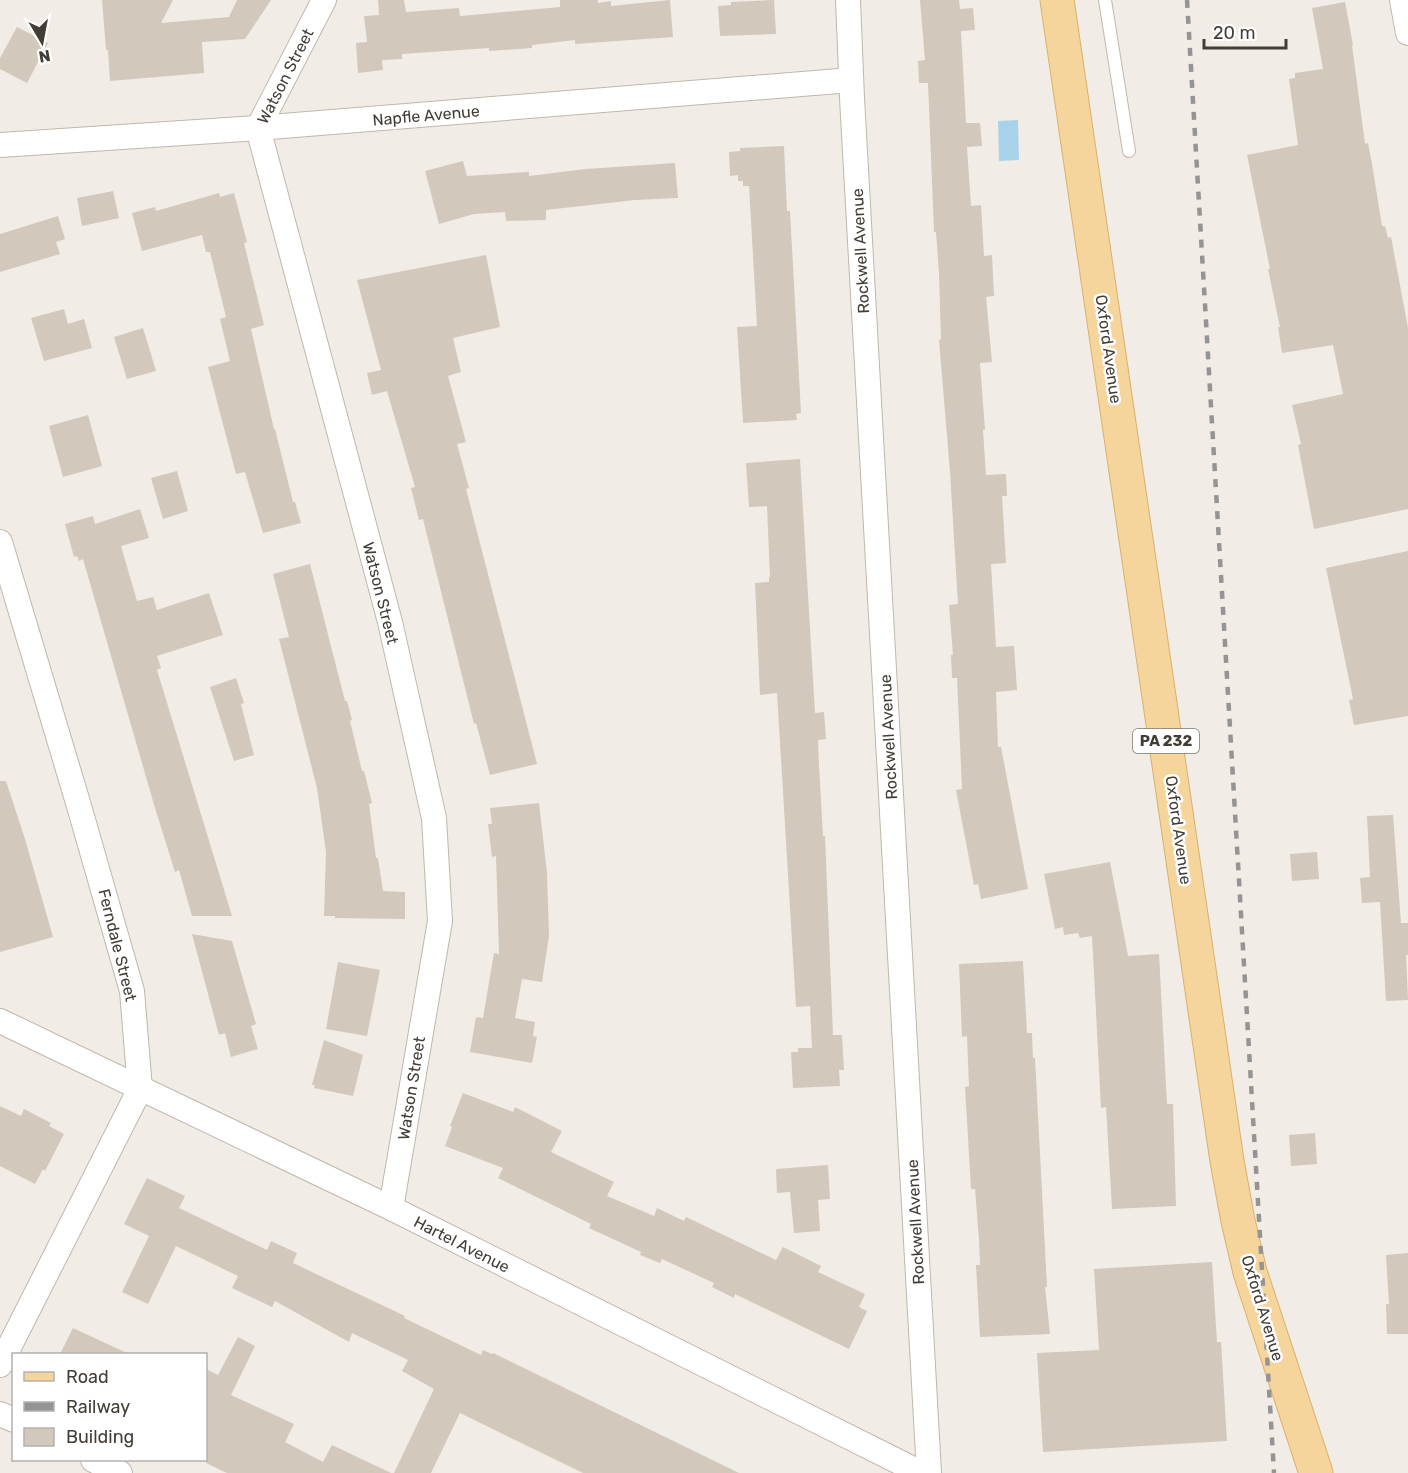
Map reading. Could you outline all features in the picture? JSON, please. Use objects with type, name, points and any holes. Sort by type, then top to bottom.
[{"type":"main road","name":"Oxford Avenue","points":[[1057,0],[1227,1161],[1250,1272],[1316,1473]]},
{"type":"street","name":"Watson Street","points":[[324,0],[258,128],[390,622],[434,818],[440,921],[391,1209]]},
{"type":"street","name":"Rockwell Avenue","points":[[848,0],[929,1473]]},
{"type":"street","points":[[1402,0],[1408,33]]},
{"type":"street","name":"Napfle Avenue","points":[[0,145],[258,128],[851,80]]},
{"type":"street","name":"Ferndale Street","points":[[0,542],[132,991],[140,1089]]},
{"type":"street","name":"Hartel Avenue","points":[[0,1021],[391,1209],[921,1473]]},
{"type":"street","points":[[0,1365],[140,1089]]},
{"type":"street","points":[[95,1461],[120,1473]]},
{"type":"lane","points":[[1105,0],[1129,151]]},
{"type":"water","points":[[1018,120],[1019,160],[999,161],[998,121]]},
{"type":"building","points":[[102,0],[173,0],[161,23],[229,17],[237,0],[271,0],[245,39],[202,42],[204,73],[110,81]]},
{"type":"building","points":[[378,0],[404,0],[406,12],[459,8],[460,16],[560,7],[560,0],[598,0],[598,3],[611,1],[611,6],[670,0],[673,37],[575,44],[575,40],[532,45],[532,48],[489,51],[489,48],[402,54],[402,59],[382,60],[383,70],[358,73],[356,43],[367,42],[364,16],[379,15]]},
{"type":"building","points":[[774,0],[776,34],[720,36],[718,6],[731,5],[731,2]]},
{"type":"building","points":[[920,0],[959,0],[960,9],[973,8],[975,30],[961,31],[966,123],[980,123],[982,146],[967,147],[971,206],[981,205],[984,256],[992,255],[994,296],[986,297],[992,362],[980,363],[985,430],[983,430],[986,475],[1006,474],[1007,496],[1002,496],[1006,563],[991,564],[996,647],[1014,646],[1017,690],[996,692],[998,747],[1001,747],[1028,889],[981,899],[978,884],[974,885],[956,790],[962,789],[957,678],[952,678],[951,655],[953,655],[949,605],[958,604],[939,340],[941,339],[939,273],[936,232],[934,232],[928,83],[919,83],[918,61],[925,60]]},
{"type":"building","points":[[1345,2],[1353,45],[1365,144],[1368,143],[1382,226],[1385,226],[1388,238],[1391,237],[1408,328],[1408,509],[1314,529],[1298,445],[1301,444],[1292,405],[1343,394],[1333,345],[1282,353],[1278,327],[1280,327],[1268,269],[1270,269],[1247,155],[1298,145],[1289,79],[1295,78],[1295,73],[1323,69],[1312,8]]},
{"type":"building","points":[[17,27],[48,43],[27,83],[0,69],[0,58]]},
{"type":"building","points":[[784,146],[787,211],[790,211],[801,413],[796,414],[797,420],[743,423],[737,327],[757,326],[749,186],[743,186],[743,181],[738,181],[738,175],[730,176],[729,152],[740,151],[740,148]]},
{"type":"building","points":[[463,161],[467,176],[529,172],[529,176],[586,169],[675,163],[678,198],[635,200],[546,210],[546,220],[506,221],[505,212],[474,214],[439,224],[425,171]]},
{"type":"building","points":[[113,191],[119,218],[82,226],[77,198]]},
{"type":"building","points":[[219,193],[220,197],[234,193],[247,242],[244,243],[264,325],[251,329],[274,429],[293,502],[295,502],[301,523],[263,533],[245,472],[236,474],[208,367],[230,361],[220,319],[226,317],[210,252],[206,252],[202,235],[142,251],[132,213],[155,207],[156,211]]},
{"type":"building","points":[[58,216],[65,239],[56,242],[60,254],[0,272],[0,234]]},
{"type":"building","points":[[486,255],[500,327],[453,338],[461,372],[448,376],[466,442],[457,444],[469,488],[466,489],[537,764],[490,775],[476,723],[474,724],[423,519],[419,520],[411,488],[415,487],[387,391],[372,395],[367,373],[381,370],[357,280]]},
{"type":"building","points":[[64,309],[68,324],[84,319],[92,348],[44,361],[31,318]]},
{"type":"building","points":[[143,328],[156,371],[127,379],[114,337]]},
{"type":"building","points":[[88,415],[102,466],[63,477],[49,426]]},
{"type":"building","points":[[800,459],[815,713],[824,712],[826,739],[818,740],[823,836],[825,836],[833,1035],[842,1035],[844,1070],[839,1070],[840,1086],[793,1088],[791,1052],[798,1052],[798,1048],[812,1048],[810,1006],[796,1007],[777,693],[760,695],[755,583],[769,582],[770,577],[767,506],[749,507],[746,463]]},
{"type":"building","points":[[177,471],[188,511],[163,519],[151,478]]},
{"type":"building","points":[[140,509],[149,538],[121,546],[137,601],[153,597],[157,610],[209,593],[223,635],[157,656],[161,668],[157,670],[232,916],[192,916],[179,870],[175,872],[155,808],[83,559],[79,561],[77,556],[74,557],[65,524],[93,516],[95,524]]},
{"type":"building","points":[[1408,551],[1408,716],[1354,725],[1349,700],[1353,699],[1326,568]]},
{"type":"building","points":[[310,564],[372,803],[369,804],[383,891],[405,892],[405,919],[324,916],[326,852],[317,788],[279,639],[289,637],[273,574]]},
{"type":"building","points":[[236,678],[244,703],[241,704],[254,755],[234,761],[210,687]]},
{"type":"building","points":[[0,781],[6,781],[53,937],[0,952]]},
{"type":"building","points":[[539,803],[547,873],[549,936],[542,982],[522,979],[515,1018],[535,1022],[533,1036],[537,1037],[532,1063],[470,1052],[476,1017],[483,1018],[494,953],[499,954],[496,856],[492,857],[488,824],[492,824],[490,808]]},
{"type":"building","points":[[1393,815],[1401,923],[1408,923],[1408,955],[1406,955],[1408,1000],[1386,1001],[1380,902],[1362,903],[1360,878],[1370,877],[1367,816]]},
{"type":"building","points":[[1317,852],[1319,879],[1292,881],[1290,854]]},
{"type":"building","points":[[1110,862],[1128,956],[1159,954],[1167,1104],[1173,1104],[1176,1206],[1112,1209],[1106,1107],[1101,1108],[1092,936],[1080,938],[1078,933],[1064,935],[1063,927],[1055,929],[1044,874]]},
{"type":"building","points":[[192,934],[232,941],[256,1024],[251,1026],[258,1049],[231,1057],[225,1033],[219,1035]]},
{"type":"building","points":[[1023,961],[1027,1033],[1032,1033],[1033,1058],[1035,1058],[1047,1287],[1045,1287],[1050,1334],[980,1337],[976,1265],[980,1265],[979,1240],[975,1189],[971,1189],[965,1087],[969,1086],[967,1036],[962,1037],[959,964]]},
{"type":"building","points":[[338,962],[380,970],[367,1036],[326,1029]]},
{"type":"building","points":[[324,1040],[363,1055],[353,1096],[314,1088],[315,1085],[312,1085]]},
{"type":"building","points":[[463,1093],[513,1112],[515,1107],[562,1131],[551,1152],[614,1182],[607,1196],[654,1216],[657,1208],[684,1221],[686,1217],[776,1260],[783,1247],[821,1266],[818,1272],[865,1294],[859,1307],[867,1311],[849,1349],[735,1294],[734,1298],[712,1287],[714,1283],[662,1259],[660,1263],[640,1255],[641,1252],[589,1228],[591,1224],[498,1178],[503,1168],[445,1146]]},
{"type":"building","points":[[0,1106],[21,1116],[24,1109],[51,1123],[49,1126],[64,1134],[45,1171],[43,1169],[35,1184],[0,1166]]},
{"type":"building","points":[[1315,1133],[1317,1164],[1291,1166],[1289,1135]]},
{"type":"building","points":[[828,1165],[830,1199],[818,1200],[820,1231],[794,1233],[790,1192],[777,1193],[776,1169]]},
{"type":"building","points":[[147,1178],[185,1196],[179,1208],[267,1250],[271,1241],[297,1253],[293,1263],[481,1355],[483,1350],[493,1353],[739,1473],[583,1473],[460,1413],[431,1473],[394,1473],[434,1389],[402,1371],[408,1360],[352,1333],[349,1342],[275,1301],[272,1307],[232,1288],[238,1276],[176,1246],[148,1304],[122,1292],[149,1236],[124,1224]]},
{"type":"building","points":[[1408,1253],[1408,1334],[1387,1334],[1386,1304],[1389,1304],[1386,1255]]},
{"type":"building","points":[[1212,1262],[1217,1342],[1221,1342],[1227,1441],[1043,1452],[1037,1353],[1099,1350],[1094,1269]]},
{"type":"building","points":[[73,1328],[127,1353],[60,1353]]},
{"type":"building","points":[[238,1337],[255,1346],[231,1395],[294,1424],[285,1442],[323,1462],[332,1445],[391,1473],[227,1473],[206,1463],[207,1370],[218,1375]]},
{"type":"railway","points":[[1187,0],[1274,1473]]}]
